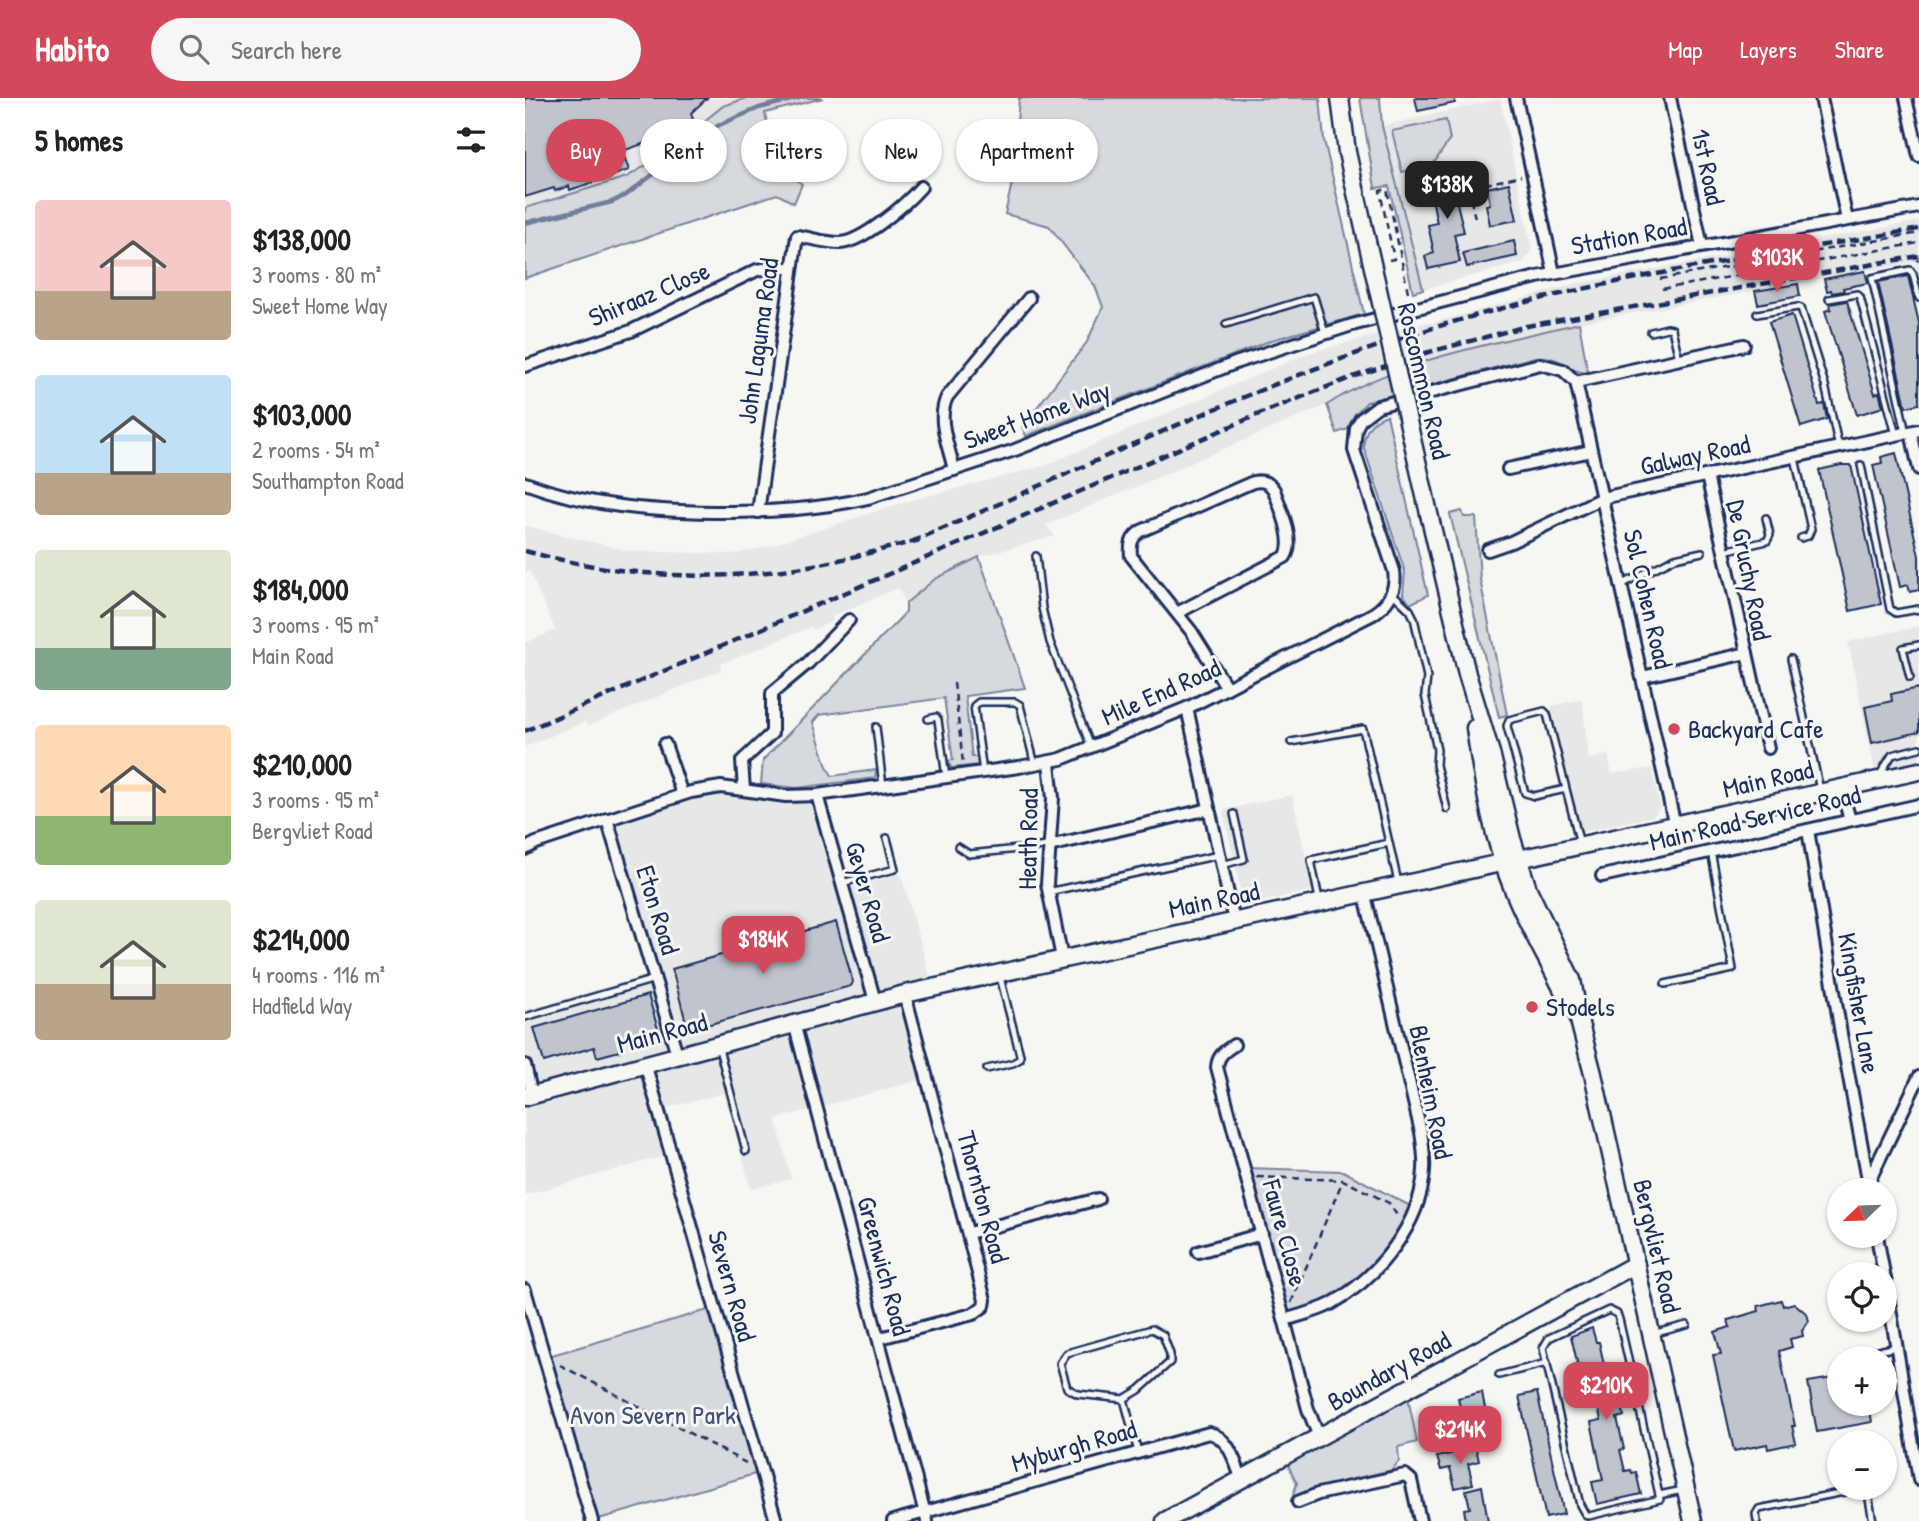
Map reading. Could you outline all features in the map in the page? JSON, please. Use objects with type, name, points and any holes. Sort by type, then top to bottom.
[{"type":"street","name":"Roscommon Road","points":[[1340,98],[1356,193],[1467,674],[1479,757],[1511,860]]},
{"type":"street","points":[[1516,98],[1553,273]]},
{"type":"street","name":"1st Road","points":[[1670,98],[1702,246]]},
{"type":"street","points":[[1821,98],[1847,220]]},
{"type":"street","points":[[1906,98],[1919,156]]},
{"type":"street","name":"John Laguma Road","points":[[758,512],[797,236],[841,243],[852,240],[901,209],[921,187]]},
{"type":"street","name":"Station Road","points":[[1553,273],[1919,207]]},
{"type":"street","name":"Shiraaz Close","points":[[525,366],[631,331],[757,271],[792,268]]},
{"type":"street","name":"Sweet Home Way","points":[[525,483],[588,501],[649,510],[758,512],[843,504],[1015,450],[1238,362],[1325,333],[1553,273]]},
{"type":"street","points":[[954,470],[942,417],[947,397],[1029,298]]},
{"type":"street","points":[[1392,593],[1394,571],[1354,450],[1356,428],[1361,419],[1378,407],[1540,364],[1563,370],[1576,382],[1744,345]]},
{"type":"street","name":"Sol Cohen Road","points":[[1576,382],[1675,826]]},
{"type":"street","points":[[1908,433],[1919,469]]},
{"type":"street","name":"Galway Road","points":[[1488,550],[1511,542],[1602,498],[1908,433]]},
{"type":"street","points":[[1508,469],[1591,451]]},
{"type":"street","name":"De Gruchy Road","points":[[1642,677],[1747,653],[1707,476]]},
{"type":"street","points":[[1177,613],[1288,553],[1290,540],[1275,490],[1271,485],[1260,481],[1253,482],[1141,531],[1134,536],[1130,545],[1131,556],[1177,613],[1227,688]]},
{"type":"street","name":"Mile End Road","points":[[525,849],[682,794],[721,787],[786,796],[817,795],[1049,762],[1187,708],[1373,614],[1385,605],[1392,593]]},
{"type":"street","points":[[744,790],[742,761],[769,737],[773,728],[772,693],[808,663],[849,620]]},
{"type":"street","points":[[1747,653],[1768,748]]},
{"type":"street","points":[[1187,708],[1234,921]]},
{"type":"street","points":[[665,744],[682,794]]},
{"type":"street","name":"Heath Road","points":[[1049,762],[1053,798],[1046,872],[1062,958]]},
{"type":"street","name":"Main Road","points":[[529,1096],[875,1001],[1364,891],[1675,826],[1919,771]]},
{"type":"street","points":[[1841,788],[1850,820]]},
{"type":"street","name":"Geyer Road","points":[[817,795],[875,1001]]},
{"type":"street","name":"Main Road Service Road","points":[[1602,876],[1919,805]]},
{"type":"street","points":[[1049,846],[1209,809]]},
{"type":"street","name":"Eton Road","points":[[607,819],[677,1054]]},
{"type":"street","name":"Kingfisher Lane","points":[[1808,830],[1868,1178]]},
{"type":"street","name":"Bergvliet Road","points":[[1511,860],[1526,918],[1580,1024],[1693,1521]]},
{"type":"street","name":"Blenheim Road","points":[[1284,1320],[1314,1311],[1343,1296],[1384,1259],[1406,1228],[1419,1199],[1424,1170],[1421,1132],[1364,891]]},
{"type":"street","name":"Thornton Road","points":[[880,1338],[973,1314],[984,1306],[985,1291],[905,994]]},
{"type":"street","name":"Greenwich Road","points":[[794,1023],[926,1516]]},
{"type":"street","name":"Faure Close","points":[[1234,1045],[1218,1059],[1217,1067],[1308,1409],[1319,1437]]},
{"type":"street","name":"Severn Road","points":[[645,1063],[776,1521]]},
{"type":"street","points":[[525,1065],[529,1096]]},
{"type":"street","points":[[1873,1178],[1919,1077]]},
{"type":"street","points":[[969,1233],[1098,1199]]},
{"type":"street","points":[[1198,1252],[1262,1234]]},
{"type":"street","name":"Boundary Road","points":[[1165,1521],[1636,1264]]},
{"type":"street","points":[[525,1290],[593,1521]]},
{"type":"street","points":[[1897,1347],[1916,1439],[1919,1480]]},
{"type":"street","name":"Myburgh Road","points":[[893,1521],[926,1516],[1201,1434],[1216,1434],[1226,1443],[1242,1479]]},
{"type":"street","points":[[1298,1502],[1318,1494],[1405,1475],[1411,1480],[1420,1521]]},
{"type":"lane","points":[[1908,433],[1872,278],[1910,270],[1919,298]]},
{"type":"lane","points":[[1829,299],[1857,293],[1860,297],[1908,433]]},
{"type":"lane","points":[[1226,324],[1314,298],[1325,333]]},
{"type":"lane","points":[[1757,314],[1801,308],[1825,385],[1839,448]]},
{"type":"lane","points":[[1651,332],[1672,329],[1679,359]]},
{"type":"lane","points":[[1795,457],[1811,529],[1808,536],[1801,538]]},
{"type":"lane","points":[[1861,465],[1890,610],[1896,613],[1919,609]]},
{"type":"lane","points":[[1724,551],[1767,541],[1770,535],[1766,518]]},
{"type":"lane","points":[[1621,585],[1675,558],[1702,552]]},
{"type":"lane","points":[[1036,556],[1042,608],[1051,642],[1091,747]]},
{"type":"lane","points":[[1392,593],[1410,610],[1414,618],[1427,677],[1425,695],[1437,750],[1436,765],[1447,809]]},
{"type":"lane","points":[[1910,677],[1903,648],[1919,645]]},
{"type":"lane","points":[[1791,659],[1821,793]]},
{"type":"lane","points":[[983,772],[974,706],[979,702],[1015,702],[1020,705],[1035,765]]},
{"type":"lane","points":[[1566,789],[1534,796],[1525,793],[1507,726],[1509,720],[1546,712],[1581,845]]},
{"type":"lane","points":[[928,719],[936,717],[938,720],[946,777]]},
{"type":"lane","points":[[876,727],[883,786]]},
{"type":"lane","points":[[1291,742],[1363,729],[1398,884]]},
{"type":"lane","name":"Main Road Service Road","points":[[1877,780],[1892,755],[1919,748]]},
{"type":"lane","points":[[1048,892],[1221,860],[1245,858],[1234,814]]},
{"type":"lane","points":[[842,883],[895,869],[887,838]]},
{"type":"lane","points":[[1320,902],[1311,860],[1389,843]]},
{"type":"lane","points":[[958,847],[968,854],[1049,846]]},
{"type":"lane","points":[[1665,984],[1733,969],[1711,851]]},
{"type":"lane","points":[[987,1069],[1020,1059],[998,973]]},
{"type":"lane","points":[[525,1017],[655,979]]},
{"type":"lane","points":[[718,1043],[746,1150]]},
{"type":"lane","points":[[1605,1311],[1617,1314],[1659,1495],[1658,1502],[1595,1516],[1585,1514],[1580,1505],[1543,1349],[1549,1338],[1605,1311]]},
{"type":"lane","points":[[1652,1334],[1687,1325]]},
{"type":"lane","points":[[1156,1329],[1165,1339],[1170,1362],[1139,1390],[1123,1399],[1071,1392],[1064,1383],[1061,1360],[1071,1351],[1156,1329]]},
{"type":"lane","points":[[1499,1376],[1547,1363]]},
{"type":"lane","points":[[1123,1399],[1138,1452]]},
{"type":"lane","points":[[1757,1521],[1756,1511],[1759,1509],[1864,1488],[1868,1494],[1873,1521]]},
{"type":"lane","points":[[1659,1495],[1686,1489]]},
{"type":"path","points":[[1475,218],[1468,188],[1517,178],[1532,172]]},
{"type":"path","points":[[1389,260],[1394,259],[1380,191],[1387,189],[1409,300]]},
{"type":"path","points":[[1660,279],[1919,233]]},
{"type":"path","points":[[1663,289],[1919,243]]},
{"type":"path","points":[[954,683],[964,775]]},
{"type":"path","points":[[1247,1181],[1259,1177],[1343,1180],[1389,1203],[1406,1228]]},
{"type":"path","points":[[1284,1320],[1343,1180]]},
{"type":"path","points":[[545,1357],[762,1472]]},
{"type":"shaded area","points":[[525,98],[747,98],[722,106],[706,119],[640,119],[640,169],[626,177],[626,119],[546,119],[546,182],[611,182],[525,208]]},
{"type":"shaded area","points":[[1500,99],[1532,249],[1524,262],[1423,289],[1382,126]]},
{"type":"shaded area","points":[[1919,221],[1919,275],[1915,262],[1579,323],[1432,360],[1351,389],[1327,405],[1046,525],[1055,536],[979,557],[935,579],[906,603],[898,588],[832,616],[833,621],[813,630],[811,627],[721,664],[721,670],[588,726],[586,721],[525,747],[525,643],[555,630],[530,571],[525,572],[525,526],[630,551],[733,554],[764,548],[905,502],[1044,466],[1308,353],[1574,284]]},
{"type":"shaded area","points":[[1919,626],[1919,771],[1877,780],[1848,642]]},
{"type":"shaded area","points":[[1582,699],[1589,759],[1608,755],[1612,774],[1652,768],[1660,807],[1654,816],[1581,832],[1551,706]]},
{"type":"shaded area","points":[[721,787],[817,795],[843,889],[901,874],[933,988],[905,994],[927,1078],[776,1119],[791,1179],[751,1189],[724,1093],[658,1110],[671,1154],[525,1195],[525,1010],[653,974],[607,819]]},
{"type":"shaded area","points":[[1292,795],[1313,890],[1251,904],[1242,898],[1223,810]]},
{"type":"green space","points":[[747,98],[823,98],[765,113],[766,119],[741,119],[741,182],[799,182],[802,184],[794,203],[777,194],[525,278],[525,208],[611,182],[626,182],[626,177],[640,169],[640,182],[727,182],[727,119],[707,119],[723,106]]},
{"type":"green space","points":[[1019,98],[1320,98],[1324,140],[1364,314],[1272,340],[1026,436],[1022,427],[1087,342],[1103,307],[1095,286],[1049,226],[1005,214],[1012,182],[1098,182],[1098,119],[1017,119]]},
{"type":"green space","points":[[1360,98],[1380,98],[1382,126],[1423,289],[1413,292],[1389,186],[1375,188]]},
{"type":"green space","points":[[1446,120],[1450,139],[1432,166],[1402,172],[1392,131]]},
{"type":"green space","points":[[1579,323],[1588,373],[1553,359],[1535,357],[1367,402],[1354,415],[1348,429],[1337,433],[1327,405],[1354,389],[1449,354]]},
{"type":"green space","points":[[1387,415],[1428,595],[1410,604],[1403,594],[1405,572],[1364,448],[1369,427]]},
{"type":"green space","points":[[1462,511],[1464,517],[1476,517],[1480,579],[1507,715],[1499,717],[1450,514]]},
{"type":"green space","points":[[979,557],[1025,688],[965,696],[972,757],[979,757],[978,765],[951,768],[948,761],[953,760],[944,698],[819,715],[813,722],[832,776],[876,770],[875,778],[797,788],[761,784],[763,760],[906,612],[906,603],[935,579]]},
{"type":"green space","points":[[1244,1168],[1343,1171],[1416,1209],[1395,1244],[1343,1296],[1284,1320]]},
{"type":"green space","name":"Avon Severn Park","points":[[715,1308],[762,1472],[592,1521],[545,1357]]},
{"type":"green space","points":[[1408,1397],[1417,1442],[1398,1447],[1399,1461],[1392,1470],[1316,1488],[1292,1499],[1297,1483],[1287,1463]]},
{"type":"building","points":[[525,98],[707,98],[691,113],[693,119],[640,119],[640,145],[626,150],[626,119],[546,119],[546,182],[594,182],[570,190],[569,186],[555,191],[554,188],[525,197]]},
{"type":"building","points":[[1415,98],[1455,98],[1455,103],[1418,111]]},
{"type":"building","points":[[1461,172],[1468,201],[1457,203],[1464,232],[1454,234],[1460,262],[1428,269],[1425,256],[1434,253],[1428,225],[1437,223],[1431,193],[1440,191],[1437,177]]},
{"type":"building","points":[[1509,183],[1517,220],[1490,225],[1486,205],[1490,204],[1487,188]]},
{"type":"building","points":[[1514,241],[1517,256],[1467,267],[1463,253]]},
{"type":"building","points":[[1865,271],[1868,283],[1843,288],[1844,291],[1827,291],[1824,279]]},
{"type":"building","points":[[1908,276],[1919,323],[1919,404],[1906,407],[1878,282]]},
{"type":"building","points":[[1798,284],[1800,296],[1758,304],[1755,291]]},
{"type":"building","points":[[1847,301],[1875,394],[1879,392],[1883,407],[1857,415],[1825,311],[1831,309],[1830,304]]},
{"type":"building","points":[[1792,315],[1819,405],[1824,404],[1827,419],[1801,427],[1769,322]]},
{"type":"building","points":[[1896,453],[1919,556],[1919,590],[1910,592],[1908,585],[1900,587],[1873,465],[1882,463],[1881,457]]},
{"type":"building","points":[[1851,465],[1881,604],[1850,611],[1819,470]]},
{"type":"building","points":[[1919,688],[1919,732],[1872,743],[1865,707],[1892,701],[1891,694]]},
{"type":"building","points":[[836,922],[853,982],[851,986],[688,1030],[672,969]]},
{"type":"building","points":[[648,995],[658,1029],[620,1040],[623,1050],[597,1057],[594,1047],[544,1062],[534,1028]]},
{"type":"building","points":[[1781,1300],[1783,1306],[1794,1303],[1807,1314],[1809,1321],[1802,1331],[1803,1336],[1790,1339],[1792,1347],[1779,1351],[1795,1426],[1792,1426],[1796,1443],[1768,1449],[1767,1444],[1734,1451],[1713,1355],[1721,1354],[1715,1332],[1730,1327],[1728,1320],[1759,1311],[1758,1306]]},
{"type":"building","points":[[1592,1328],[1596,1342],[1599,1342],[1606,1373],[1614,1371],[1617,1383],[1620,1382],[1625,1404],[1622,1404],[1624,1416],[1617,1418],[1624,1449],[1620,1450],[1625,1471],[1636,1472],[1641,1494],[1597,1504],[1592,1482],[1603,1480],[1591,1422],[1601,1420],[1591,1376],[1581,1379],[1571,1336]]},
{"type":"building","points":[[1827,1379],[1827,1416],[1871,1416],[1872,1422],[1817,1432],[1808,1382]]},
{"type":"building","points":[[1482,1392],[1491,1442],[1469,1447],[1458,1398]]},
{"type":"building","points":[[1537,1392],[1564,1514],[1546,1518],[1519,1396]]},
{"type":"building","points":[[1476,1448],[1479,1461],[1468,1464],[1473,1484],[1455,1488],[1450,1468],[1441,1470],[1437,1457]]},
{"type":"building","points":[[1482,1486],[1488,1521],[1466,1521],[1464,1509],[1470,1508],[1466,1490]]},
{"type":"waterway","points":[[525,223],[612,202],[626,195],[719,125],[759,108],[799,98]]},
{"type":"railway","points":[[911,542],[1189,420],[1330,363],[1402,338],[1474,316],[1584,289],[1919,229]]},
{"type":"railway","points":[[525,731],[1264,412],[1350,378],[1418,355],[1527,326],[1919,256]]},
{"type":"railway","points":[[525,551],[590,565],[690,576],[757,573],[806,566],[920,540]]},
{"type":"place","name":"Backyard Cafe","points":[[1674,729]]},
{"type":"place","name":"Stodels","points":[[1532,1007]]}]
